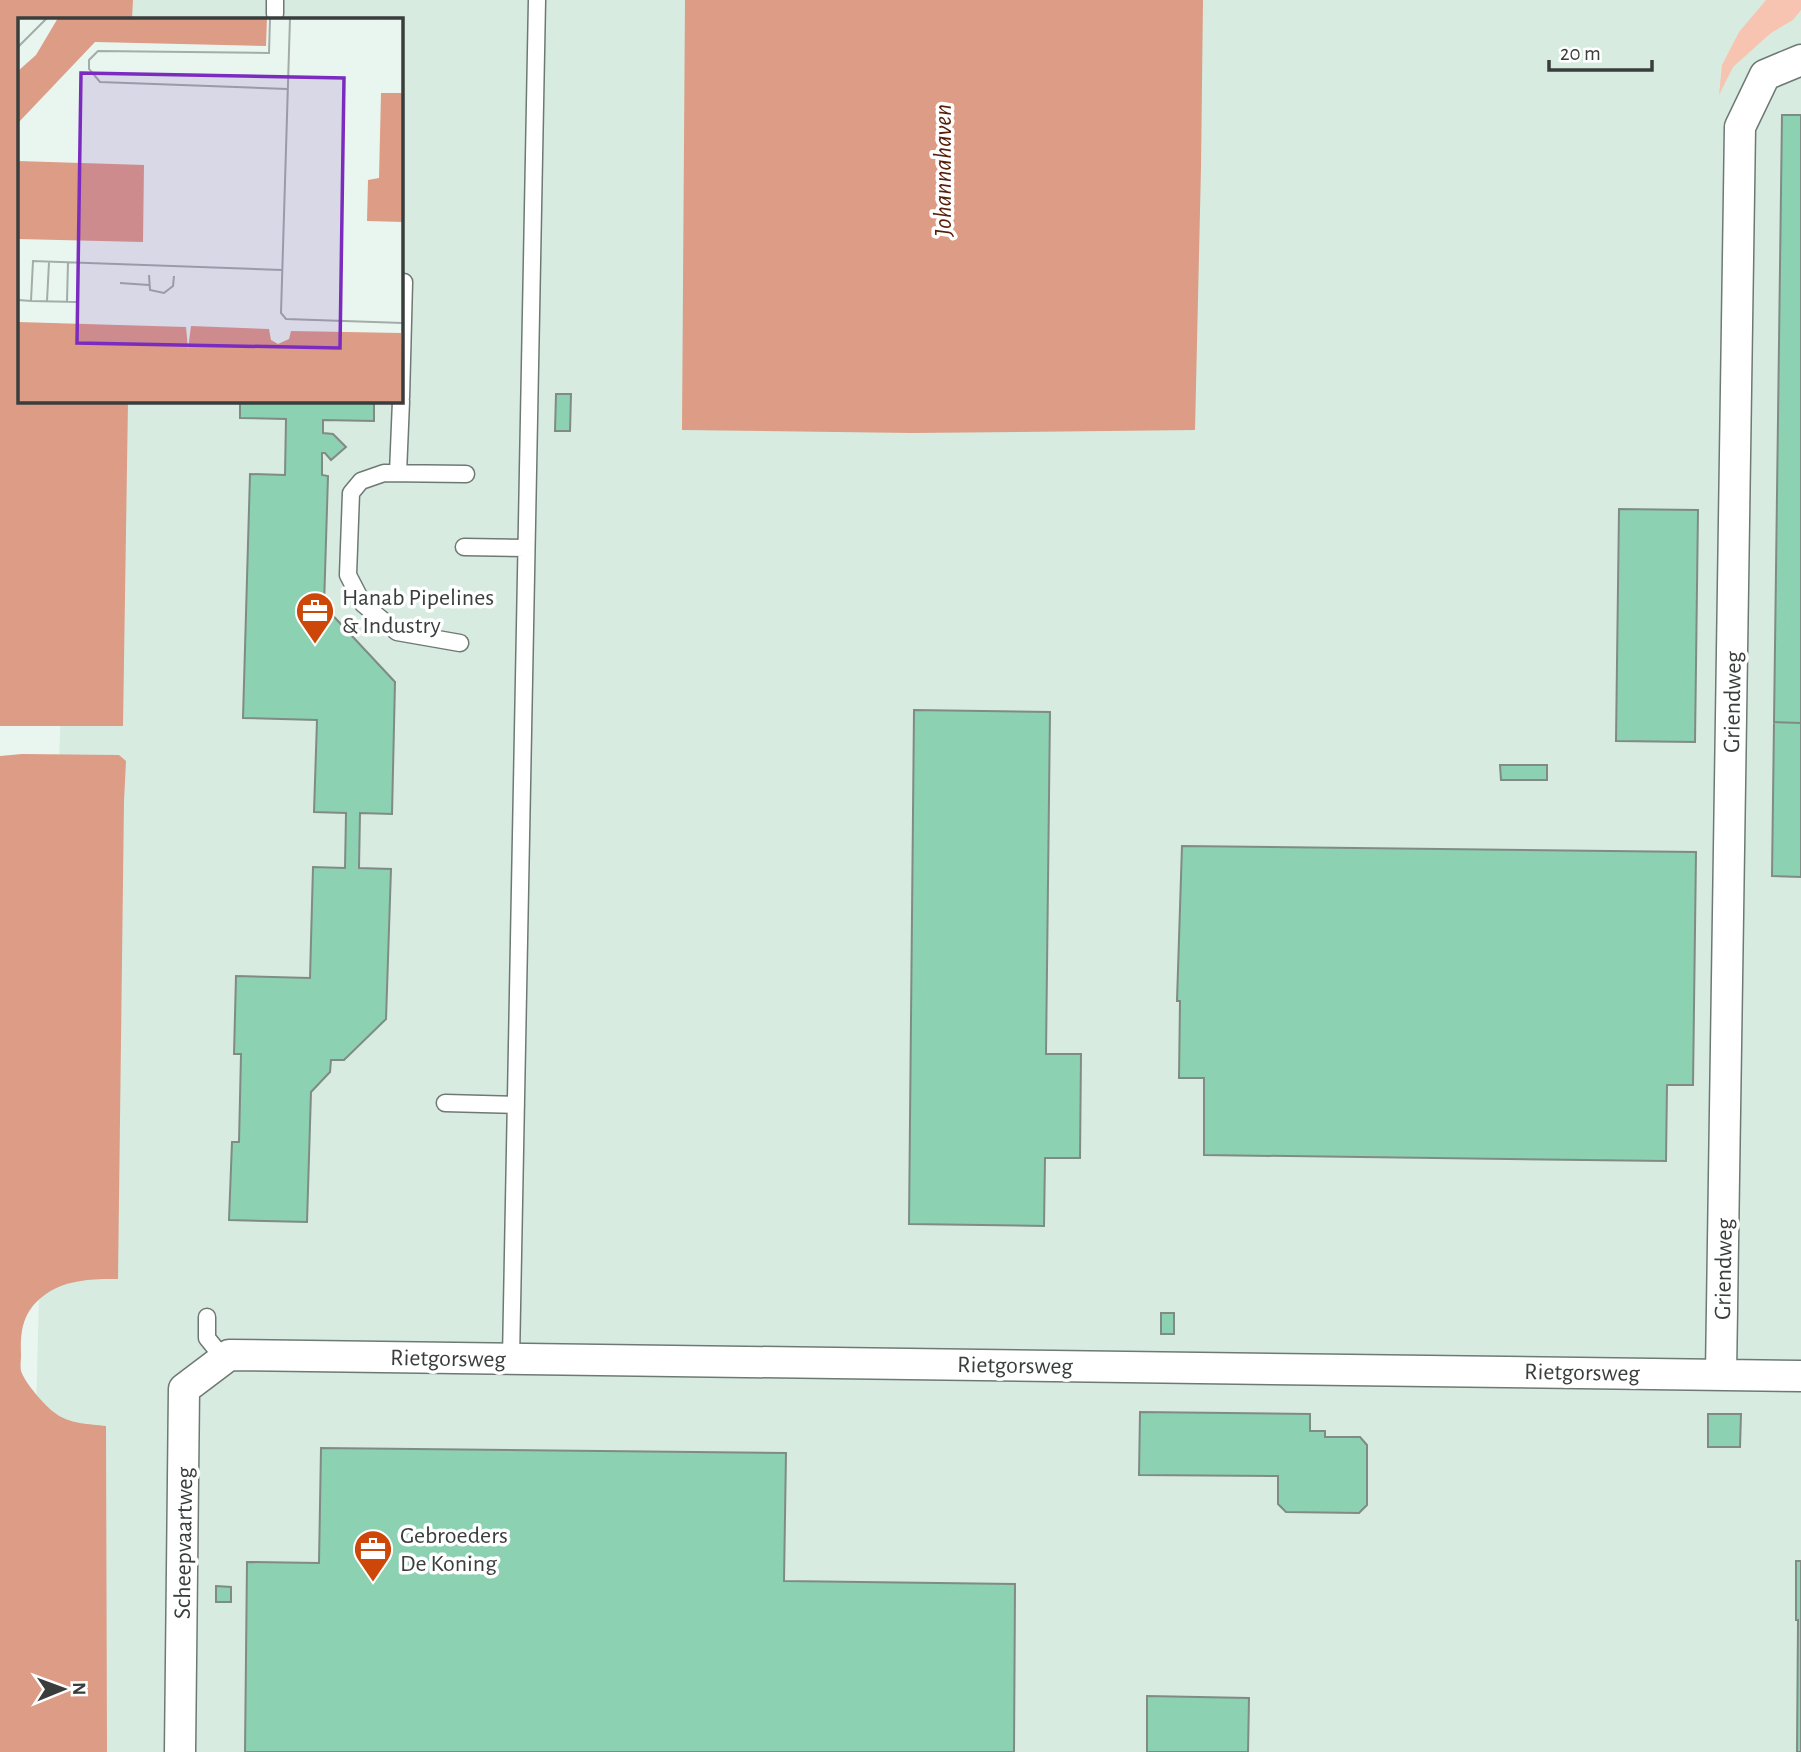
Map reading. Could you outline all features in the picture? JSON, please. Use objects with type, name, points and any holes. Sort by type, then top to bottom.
[{"type":"street","name":"Griendweg","points":[[1721,1374],[1740,127],[1765,75],[1801,60]]},
{"type":"street","name":"Rietgorsweg","points":[[227,1357],[1801,1376]]},
{"type":"street","name":"Scheepvaartweg","points":[[180,1752],[184,1389],[227,1357]]},
{"type":"lane","points":[[511,1359],[537,0]]},
{"type":"lane","points":[[402,360],[404,282]]},
{"type":"lane","points":[[398,473],[401,402]]},
{"type":"lane","points":[[460,643],[397,632],[363,604],[348,575],[351,493],[361,481],[384,473],[466,474]]},
{"type":"lane","points":[[464,547],[526,548]]},
{"type":"lane","points":[[445,1103],[516,1105]]},
{"type":"lane","points":[[207,1317],[207,1338],[227,1357]]},
{"type":"shaded area","points":[[89,0],[1801,0],[1801,1752],[27,1752],[41,1221],[73,402],[402,402],[402,18],[88,18]]},
{"type":"shaded area","points":[[1766,0],[1801,0],[1801,10],[1793,20],[1771,33],[1733,67],[1719,95],[1722,65],[1739,32]]},
{"type":"water","points":[[0,0],[133,0],[132,18],[18,18],[18,402],[128,402],[123,726],[0,726]]},
{"type":"water","name":"Johannahaven","points":[[685,0],[1203,0],[1195,430],[912,433],[682,430]]},
{"type":"water","points":[[119,755],[126,761],[118,1279],[72,1283],[46,1294],[32,1307],[24,1321],[21,1346],[23,1376],[46,1405],[67,1419],[106,1426],[107,1752],[0,1752],[0,756]]},
{"type":"building","points":[[1782,115],[1801,115],[1801,723],[1774,722]]},
{"type":"building","points":[[556,394],[571,394],[570,431],[555,431]]},
{"type":"building","points":[[240,402],[374,402],[374,421],[323,420],[323,433],[333,434],[346,447],[331,460],[322,453],[322,475],[328,476],[324,606],[395,682],[392,814],[360,813],[359,868],[391,869],[386,1019],[344,1060],[331,1060],[330,1072],[311,1092],[307,1222],[229,1220],[232,1142],[239,1142],[241,1054],[234,1054],[236,976],[310,978],[313,867],[345,868],[346,813],[314,812],[317,720],[243,718],[250,474],[285,475],[286,419],[240,418]]},
{"type":"building","points":[[1619,509],[1698,510],[1695,742],[1616,741]]},
{"type":"building","points":[[914,710],[1050,712],[1046,1054],[1081,1054],[1080,1158],[1045,1158],[1044,1226],[909,1224]]},
{"type":"building","points":[[1774,722],[1801,723],[1801,877],[1772,876]]},
{"type":"building","points":[[1500,765],[1547,765],[1547,780],[1501,780]]},
{"type":"building","points":[[1182,846],[1696,852],[1693,1085],[1667,1085],[1666,1161],[1204,1155],[1204,1078],[1179,1078],[1180,1001],[1177,1001]]},
{"type":"building","points":[[1161,1313],[1174,1313],[1174,1334],[1161,1334]]},
{"type":"building","points":[[1140,1412],[1310,1414],[1310,1431],[1325,1431],[1325,1437],[1360,1437],[1367,1445],[1367,1505],[1359,1513],[1286,1512],[1278,1504],[1278,1476],[1139,1475]]},
{"type":"building","points":[[1708,1414],[1741,1414],[1740,1447],[1708,1447]]},
{"type":"building","points":[[321,1448],[786,1453],[784,1581],[1015,1584],[1014,1752],[245,1752],[247,1562],[319,1563]]},
{"type":"building","points":[[1796,1561],[1801,1561],[1801,1752],[1797,1752]]},
{"type":"building","points":[[216,1586],[231,1587],[231,1602],[216,1602]]},
{"type":"building","points":[[1147,1696],[1249,1698],[1248,1752],[1147,1752]]},
{"type":"place","name":"Hanab Pipelines & Industry","points":[[315,645]]},
{"type":"place","name":"Gebroeders De Koning","points":[[373,1583]]}]
